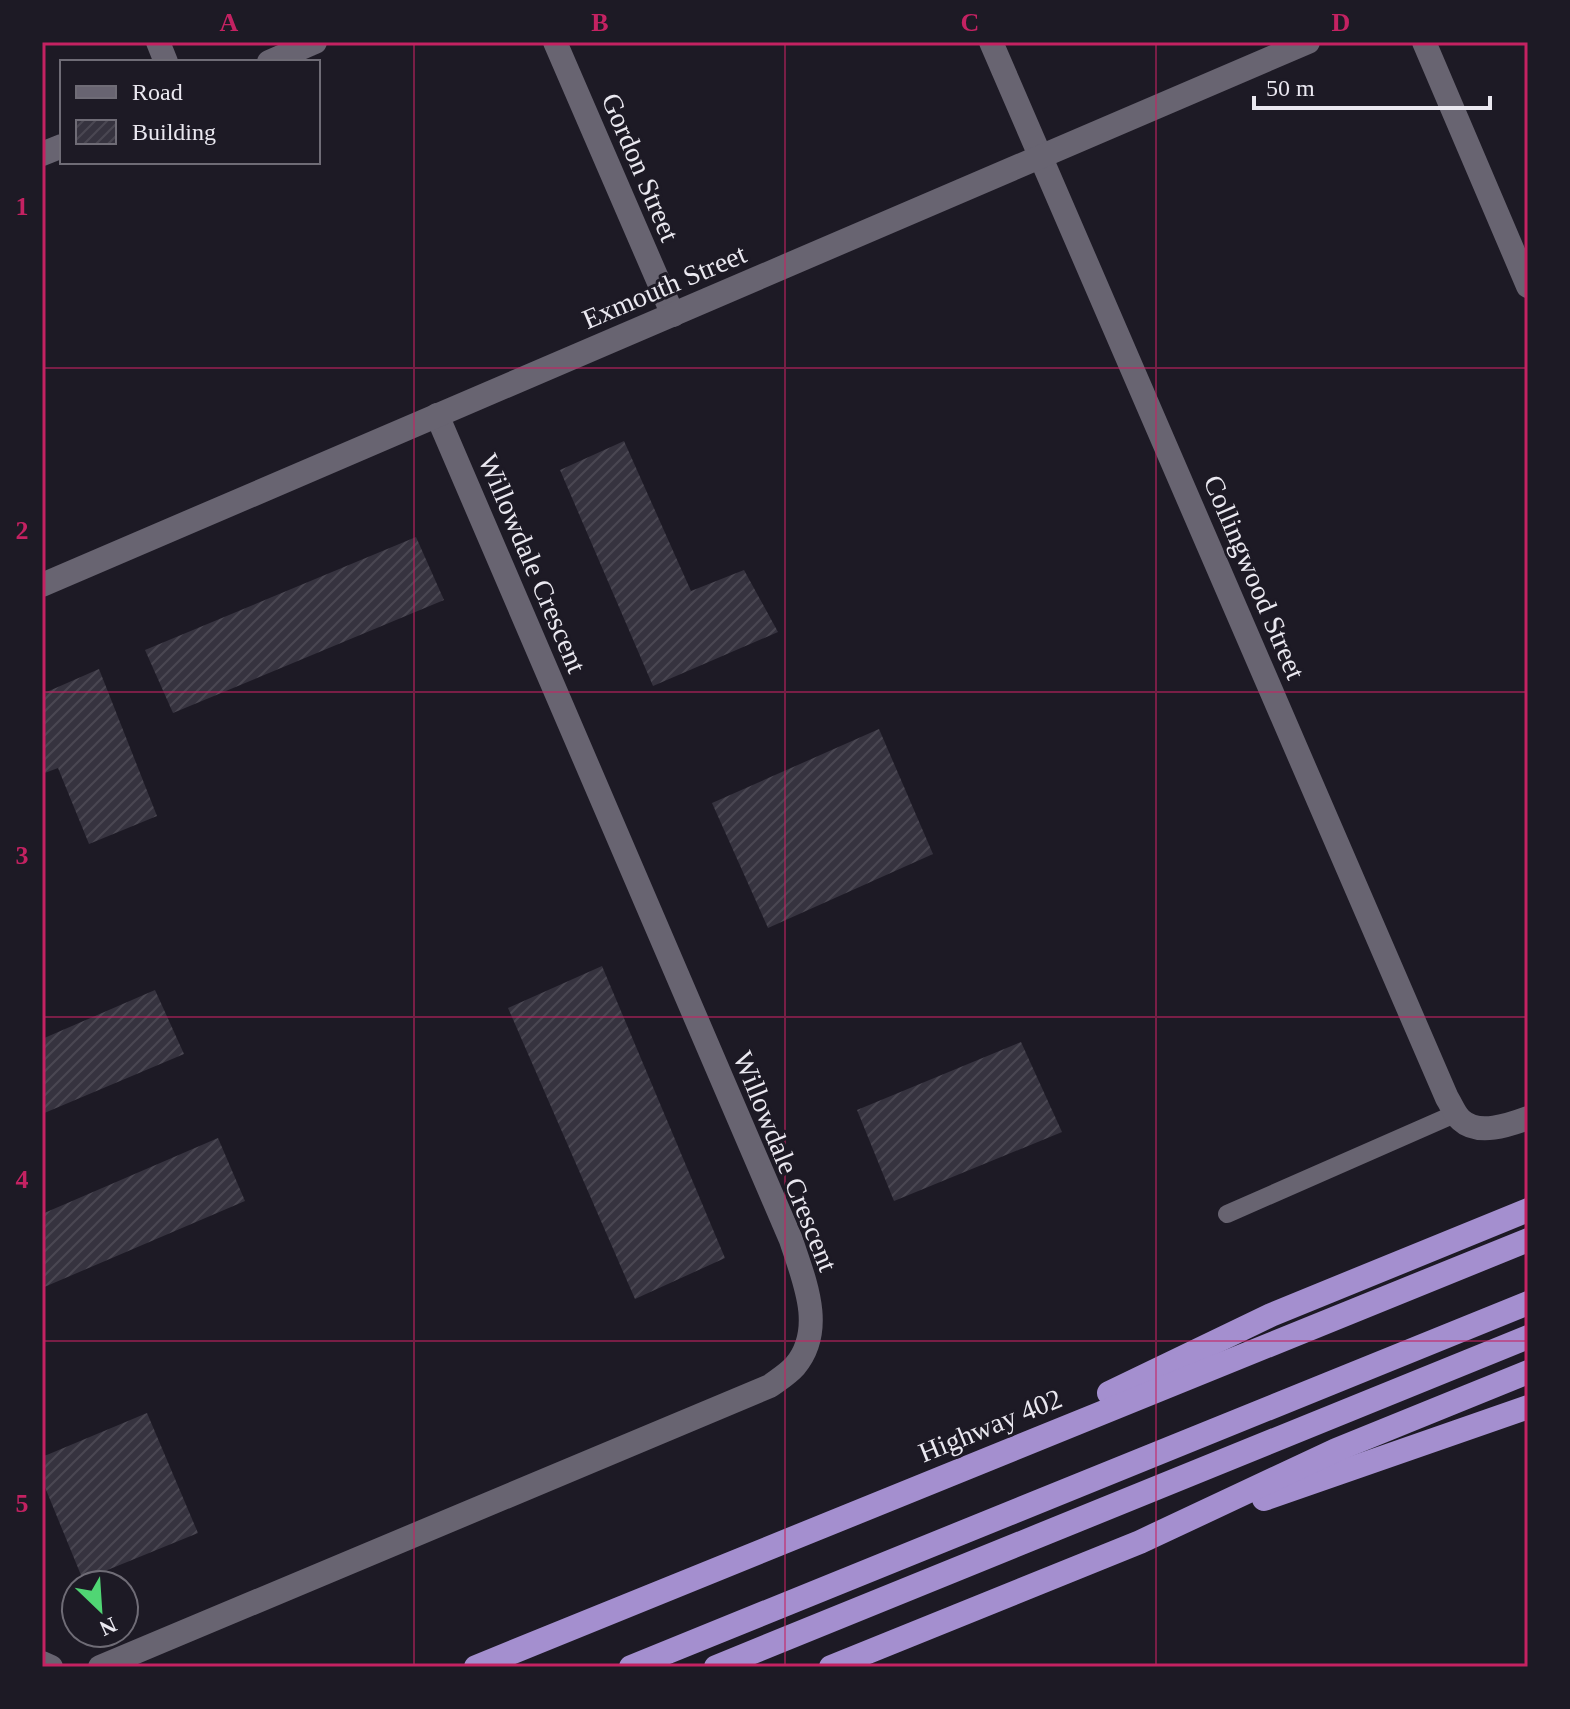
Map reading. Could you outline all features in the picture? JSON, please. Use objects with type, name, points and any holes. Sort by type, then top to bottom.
[{"type":"highway","points":[[916,1487],[1271,1315],[1528,1210]]},
{"type":"highway","name":"Highway 402","points":[[476,1667],[1528,1240]]},
{"type":"highway","points":[[631,1667],[1528,1303]]},
{"type":"highway","points":[[716,1667],[1528,1337]]},
{"type":"highway","points":[[1140,1542],[1336,1450],[1528,1372]]},
{"type":"highway","points":[[831,1667],[1140,1542],[1528,1407]]},
{"type":"street","points":[[274,60],[315,42]]},
{"type":"street","name":"Gordon Street","points":[[555,42],[673,315]]},
{"type":"street","name":"Collingwood Street","points":[[991,42],[1441,1083],[1466,1119]]},
{"type":"street","name":"Exmouth Street","points":[[42,585],[1308,42]]},
{"type":"street","points":[[1424,42],[1528,286]]},
{"type":"street","name":"Willowdale Crescent","points":[[100,1667],[770,1386],[796,1365],[808,1338],[812,1313],[791,1240],[437,415]]},
{"type":"street","points":[[1466,1119],[1505,1126],[1528,1118]]},
{"type":"lane","points":[[1227,1214],[1466,1119]]},
{"type":"building","points":[[624,441],[691,591],[744,570],[778,632],[653,686],[560,470]]},
{"type":"building","points":[[416,537],[444,600],[173,713],[145,650]]},
{"type":"building","points":[[99,669],[157,816],[89,844],[58,768],[42,774],[42,694]]},
{"type":"building","points":[[879,729],[933,854],[768,928],[712,803]]},
{"type":"building","points":[[602,966],[725,1258],[635,1299],[508,1008]]},
{"type":"building","points":[[155,990],[184,1054],[42,1114],[42,1039]]},
{"type":"building","points":[[1021,1042],[1062,1132],[894,1201],[857,1110]]},
{"type":"building","points":[[218,1138],[245,1201],[42,1288],[42,1214]]},
{"type":"building","points":[[147,1413],[198,1533],[110,1569],[78,1569],[42,1480],[42,1457]]}]
